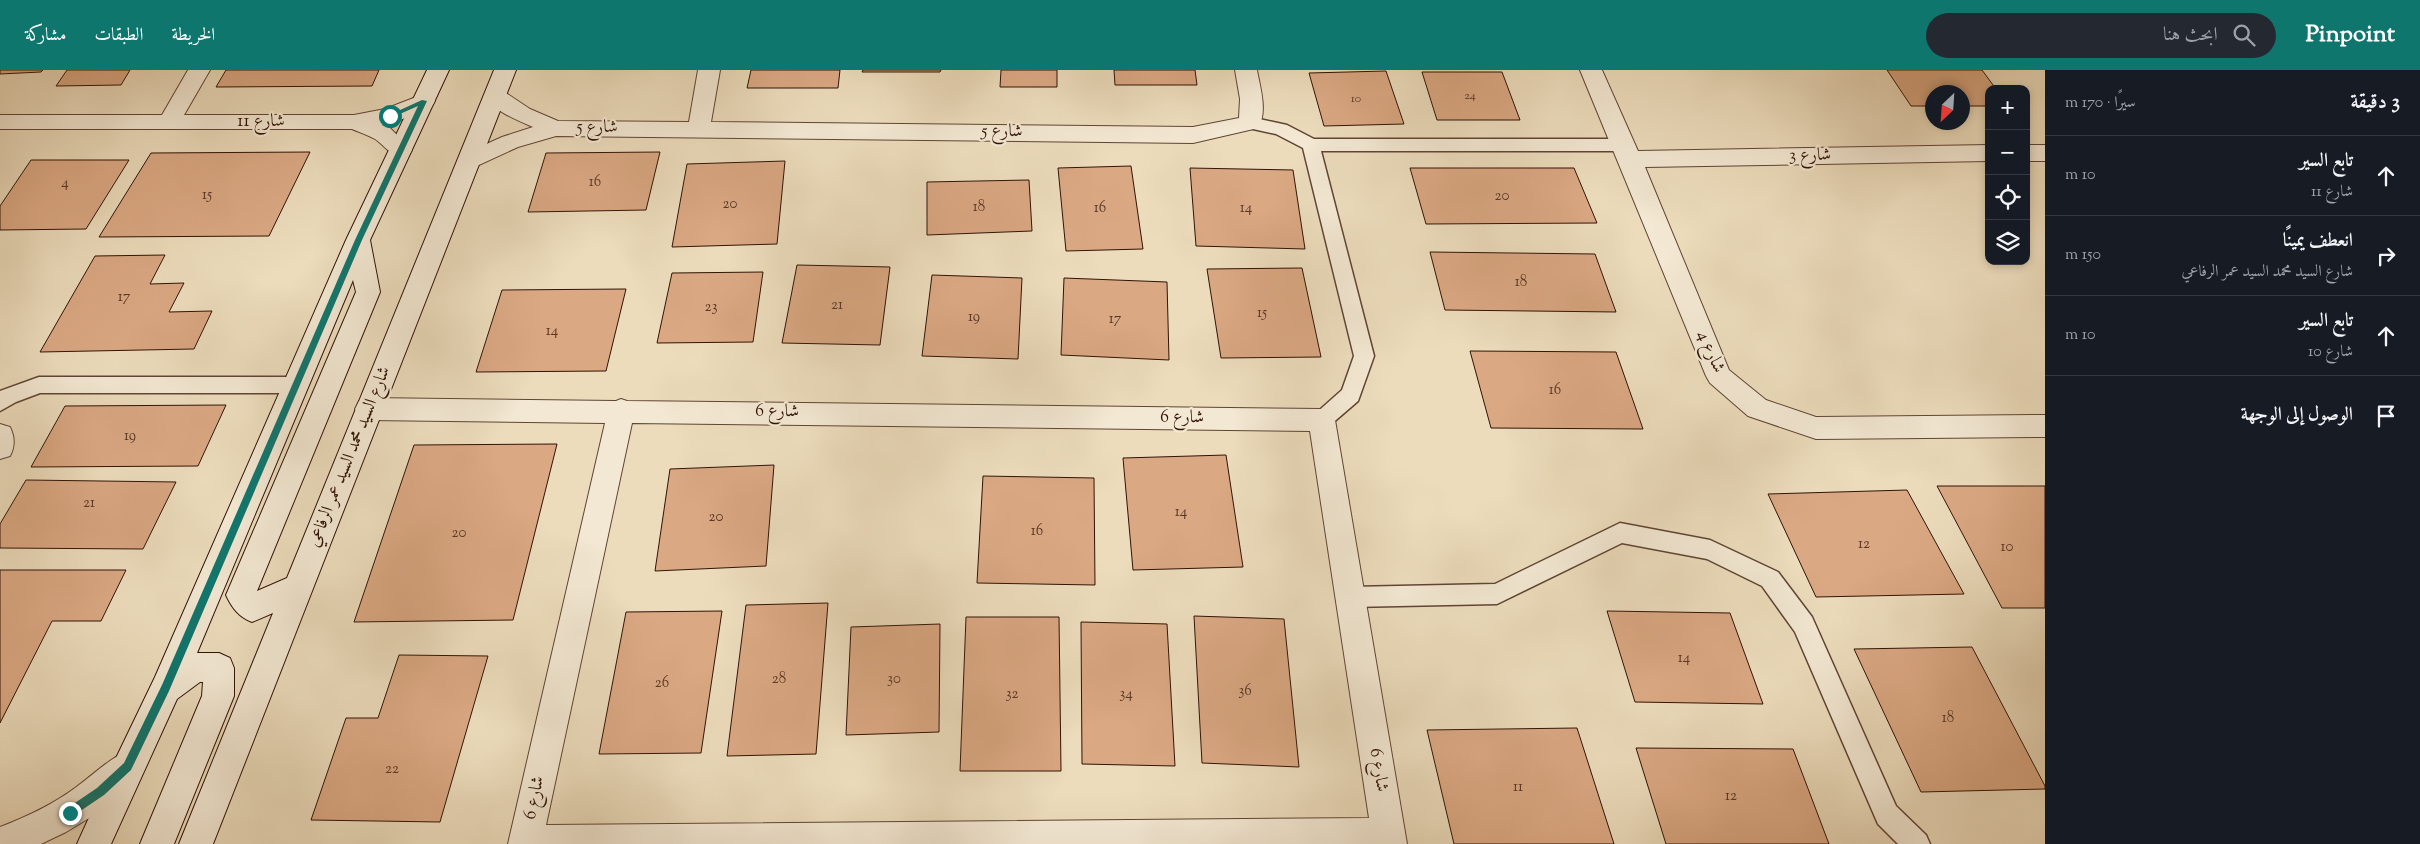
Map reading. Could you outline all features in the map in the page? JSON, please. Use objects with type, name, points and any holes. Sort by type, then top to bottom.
[{"type":"street","points":[[169,122],[199,70]]},
{"type":"street","points":[[94,844],[166,688],[358,240],[438,70]]},
{"type":"street","name":"شارع السيد محمد السيد عمر الرفاعي","points":[[196,844],[368,409],[505,70]]},
{"type":"street","points":[[699,128],[709,70]]},
{"type":"street","points":[[1246,70],[1251,99],[1250,123]]},
{"type":"street","name":"شارع 4","points":[[1591,70],[1627,152],[1719,376],[1757,408],[1816,428],[2045,426]]},
{"type":"street","name":"شارع 5","points":[[495,96],[522,114],[556,128]]},
{"type":"street","name":"شارع 11","points":[[0,122],[354,122],[390,116],[424,101]]},
{"type":"street","name":"شارع 11","points":[[354,122],[382,133],[401,150]]},
{"type":"street","name":"شارع 5","points":[[468,162],[510,142],[556,128],[699,128],[1193,135],[1250,123]]},
{"type":"street","name":"شارع 3","points":[[1627,152],[1985,154]]},
{"type":"street","points":[[2030,153],[2045,152]]},
{"type":"street","points":[[298,588],[252,608],[241,594],[368,292],[358,240]]},
{"type":"street","name":"شارع 6","points":[[368,409],[621,410],[1322,420],[1389,839],[525,843],[621,410]]},
{"type":"street","points":[[0,435],[0,448]]},
{"type":"street","points":[[157,844],[218,696],[219,668],[195,667],[166,688]]},
{"type":"street","points":[[3,843],[37,830],[70,813],[101,792],[128,767]]},
{"type":"lane","points":[[1250,123],[1281,129],[1311,145],[1627,152]]},
{"type":"lane","points":[[1311,145],[1364,356],[1351,396],[1322,420]]},
{"type":"lane","points":[[0,402],[9,396],[40,385],[296,385]]},
{"type":"lane","points":[[1350,597],[1496,594],[1620,533],[1710,550],[1770,579],[1804,625],[1887,815],[1917,844]]},
{"type":"building","points":[[0,70],[43,70],[41,72],[0,74]]},
{"type":"building","points":[[67,70],[130,70],[121,85],[56,86]]},
{"type":"building","points":[[226,70],[379,70],[372,86],[216,87]]},
{"type":"building","points":[[751,70],[840,70],[838,88],[747,88]]},
{"type":"building","points":[[863,70],[941,70],[940,72],[862,72]]},
{"type":"building","points":[[1001,70],[1057,70],[1057,87],[1000,87]]},
{"type":"building","points":[[1114,70],[1195,70],[1197,85],[1115,85]]},
{"type":"building","points":[[1887,70],[1982,70],[1993,85],[1985,85],[1985,106],[1970,106],[1970,85],[1925,85],[1925,106],[1911,106]]},
{"type":"building","points":[[1386,71],[1404,124],[1324,126],[1309,73]]},
{"type":"building","points":[[1422,72],[1502,72],[1520,120],[1437,120]]},
{"type":"building","points":[[310,152],[269,236],[99,237],[151,153]]},
{"type":"building","points":[[660,152],[646,210],[528,212],[546,153]]},
{"type":"building","points":[[31,160],[129,160],[86,229],[0,230],[0,206]]},
{"type":"building","points":[[785,161],[777,244],[672,247],[687,164]]},
{"type":"building","points":[[1131,166],[1143,249],[1066,251],[1058,168]]},
{"type":"building","points":[[1190,168],[1293,170],[1305,249],[1196,246]]},
{"type":"building","points":[[1410,168],[1574,168],[1597,223],[1426,224]]},
{"type":"building","points":[[1029,180],[1032,231],[927,235],[927,182]]},
{"type":"building","points":[[1430,252],[1595,254],[1616,312],[1445,310]]},
{"type":"building","points":[[165,255],[150,284],[184,283],[169,312],[212,311],[194,349],[40,352],[95,256]]},
{"type":"building","points":[[797,265],[890,267],[880,345],[782,343]]},
{"type":"building","points":[[1302,268],[1321,357],[1221,358],[1207,269]]},
{"type":"building","points":[[763,272],[753,342],[657,343],[672,273]]},
{"type":"building","points":[[932,275],[1022,278],[1018,359],[922,356]]},
{"type":"building","points":[[1064,278],[1167,282],[1169,360],[1061,355]]},
{"type":"building","points":[[626,289],[606,371],[476,372],[502,290]]},
{"type":"building","points":[[1470,351],[1616,352],[1643,429],[1491,428]]},
{"type":"building","points":[[226,405],[198,466],[31,467],[65,406]]},
{"type":"building","points":[[557,444],[513,620],[354,622],[414,445]]},
{"type":"building","points":[[1226,455],[1243,567],[1133,570],[1123,458]]},
{"type":"building","points":[[774,465],[766,566],[655,571],[670,469]]},
{"type":"building","points":[[983,476],[1094,478],[1095,585],[977,583]]},
{"type":"building","points":[[26,480],[176,482],[143,549],[0,548],[0,524]]},
{"type":"building","points":[[1937,486],[2045,486],[2045,608],[2002,608]]},
{"type":"building","points":[[1907,490],[1964,594],[1816,597],[1768,494]]},
{"type":"building","points":[[0,570],[126,570],[101,621],[52,621],[0,723]]},
{"type":"building","points":[[828,603],[816,754],[727,756],[746,605]]},
{"type":"building","points":[[722,611],[701,753],[599,754],[626,612]]},
{"type":"building","points":[[1607,611],[1730,613],[1763,704],[1635,702]]},
{"type":"building","points":[[1194,616],[1284,619],[1299,767],[1202,763]]},
{"type":"building","points":[[966,617],[1059,617],[1061,771],[960,771]]},
{"type":"building","points":[[1081,622],[1167,624],[1175,766],[1082,764]]},
{"type":"building","points":[[940,624],[939,732],[846,735],[851,627]]},
{"type":"building","points":[[1972,647],[2045,789],[1921,792],[1854,649]]},
{"type":"building","points":[[399,655],[488,656],[440,822],[311,820],[346,718],[378,718]]},
{"type":"building","points":[[1577,728],[1614,844],[1454,844],[1427,730]]},
{"type":"building","points":[[1636,748],[1793,749],[1829,844],[1666,844]]},
{"type":"route","points":[[70,813],[101,792],[128,767],[166,688],[358,240],[424,101],[408,110],[390,116]]}]
